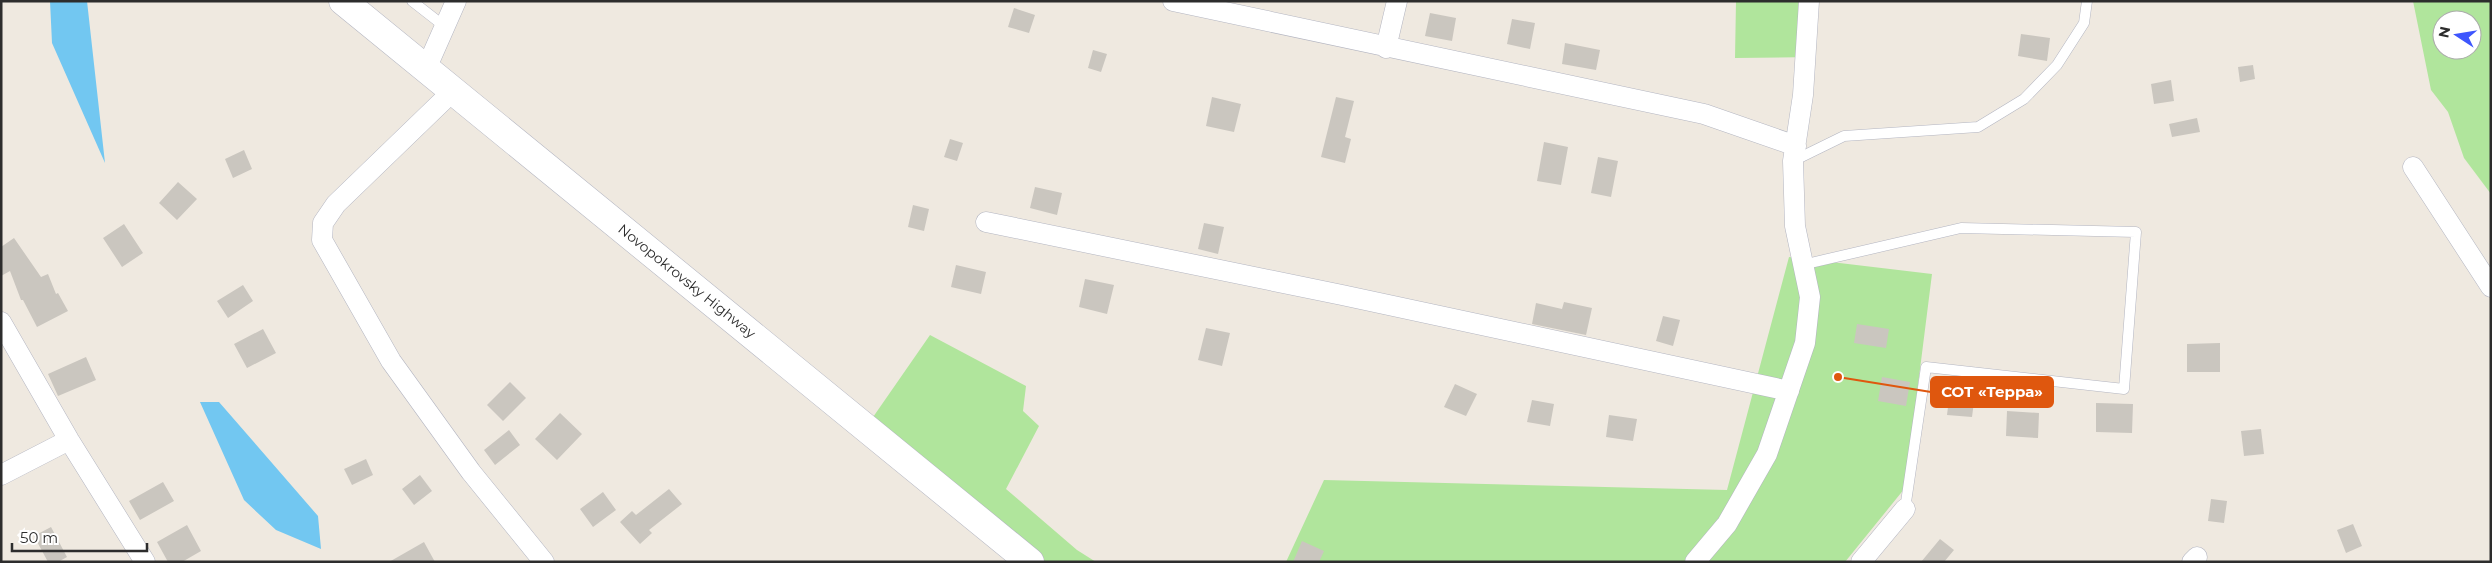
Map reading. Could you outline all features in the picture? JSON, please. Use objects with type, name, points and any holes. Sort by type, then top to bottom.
[{"type":"main road","name":"Novopokrovsky Highway","points":[[343,1],[1030,562]]},
{"type":"street","points":[[426,69],[456,1]]},
{"type":"street","points":[[1173,1],[1386,48],[1704,114],[1794,154]]},
{"type":"street","points":[[1386,48],[1397,1]]},
{"type":"street","points":[[1695,562],[1727,524],[1767,454],[1805,343],[1810,297],[1795,226],[1794,154],[1803,96],[1809,1]]},
{"type":"street","points":[[453,91],[336,204],[323,223],[322,240],[391,361],[471,472],[544,562]]},
{"type":"street","points":[[2413,168],[2491,287]]},
{"type":"street","points":[[986,222],[1352,297],[1789,390]]},
{"type":"street","points":[[1,322],[69,440],[144,562]]},
{"type":"street","points":[[1,475],[69,440]]},
{"type":"street","points":[[1861,562],[1906,509]]},
{"type":"lane","points":[[412,1],[444,26]]},
{"type":"lane","points":[[1794,154],[1844,136],[1978,127],[2024,99],[2057,65],[2084,23],[2087,1]]},
{"type":"lane","points":[[1802,265],[1961,228],[2136,232],[2124,389],[1926,367],[1906,509]]},
{"type":"green space","points":[[1736,1],[1818,1],[1815,57],[1735,58]]},
{"type":"green space","points":[[2413,1],[2491,1],[2491,194],[2464,158],[2448,112],[2431,90]]},
{"type":"green space","points":[[1789,257],[1932,274],[1905,488],[1845,562],[1286,562],[1324,480],[1727,490]]},
{"type":"green space","points":[[930,335],[1026,386],[1023,411],[1039,426],[1006,489],[1077,550],[1096,562],[1045,562],[871,420]]},
{"type":"water","points":[[50,1],[87,1],[105,163],[52,43]]},
{"type":"water","points":[[200,402],[219,402],[318,516],[321,549],[276,530],[244,500]]},
{"type":"building","points":[[1014,8],[1035,15],[1029,33],[1008,27]]},
{"type":"building","points":[[1430,13],[1456,18],[1452,41],[1425,36]]},
{"type":"building","points":[[1512,19],[1535,23],[1530,49],[1507,44]]},
{"type":"building","points":[[2021,34],[2050,38],[2047,61],[2018,56]]},
{"type":"building","points":[[1565,43],[1600,50],[1596,70],[1562,64]]},
{"type":"building","points":[[1093,50],[1107,54],[1101,72],[1088,68]]},
{"type":"building","points":[[2253,65],[2255,79],[2240,82],[2238,67]]},
{"type":"building","points":[[2171,80],[2174,101],[2154,104],[2151,84]]},
{"type":"building","points":[[1212,97],[1241,104],[1234,132],[1206,126]]},
{"type":"building","points":[[1336,97],[1354,101],[1345,137],[1351,139],[1345,163],[1321,157]]},
{"type":"building","points":[[2197,118],[2200,132],[2172,137],[2169,124]]},
{"type":"building","points":[[950,139],[963,143],[957,161],[944,157]]},
{"type":"building","points":[[1544,142],[1568,147],[1561,185],[1537,181]]},
{"type":"building","points":[[244,150],[252,169],[233,178],[225,159]]},
{"type":"building","points":[[1598,157],[1618,161],[1611,197],[1591,193]]},
{"type":"building","points":[[178,182],[197,199],[177,220],[159,203]]},
{"type":"building","points":[[1035,187],[1062,193],[1057,215],[1030,208]]},
{"type":"building","points":[[913,205],[929,209],[924,231],[908,227]]},
{"type":"building","points":[[1204,223],[1224,227],[1218,254],[1198,249]]},
{"type":"building","points":[[124,224],[143,253],[122,267],[103,238]]},
{"type":"building","points":[[14,238],[41,277],[48,274],[56,294],[58,293],[68,311],[37,327],[23,300],[21,300],[10,271],[1,276],[1,247]]},
{"type":"building","points":[[956,265],[986,272],[981,294],[951,287]]},
{"type":"building","points":[[1085,279],[1114,285],[1107,314],[1079,307]]},
{"type":"building","points":[[243,285],[253,301],[228,318],[217,301]]},
{"type":"building","points":[[1564,302],[1592,308],[1586,335],[1532,324],[1536,303],[1562,309]]},
{"type":"building","points":[[1663,316],[1680,320],[1673,346],[1656,341]]},
{"type":"building","points":[[1857,324],[1889,329],[1886,348],[1854,343]]},
{"type":"building","points":[[1206,328],[1230,333],[1222,366],[1198,360]]},
{"type":"building","points":[[263,329],[276,353],[247,368],[234,344]]},
{"type":"building","points":[[2220,343],[2220,372],[2187,372],[2187,344]]},
{"type":"building","points":[[86,357],[96,380],[58,396],[48,374]]},
{"type":"building","points":[[1882,377],[1910,382],[1906,406],[1878,401]]},
{"type":"building","points":[[510,382],[526,398],[503,421],[487,405]]},
{"type":"building","points":[[1455,384],[1477,394],[1466,416],[1444,407]]},
{"type":"building","points":[[1950,391],[1975,394],[1972,417],[1947,415]]},
{"type":"building","points":[[1532,400],[1554,404],[1550,426],[1527,422]]},
{"type":"building","points":[[2096,403],[2133,404],[2132,433],[2096,432]]},
{"type":"building","points":[[2007,411],[2039,413],[2038,438],[2006,436]]},
{"type":"building","points":[[560,413],[582,434],[557,460],[535,439]]},
{"type":"building","points":[[1609,415],[1637,419],[1633,441],[1606,437]]},
{"type":"building","points":[[2261,429],[2264,454],[2244,456],[2241,431]]},
{"type":"building","points":[[509,430],[520,445],[495,465],[484,450]]},
{"type":"building","points":[[366,459],[373,475],[352,485],[344,469]]},
{"type":"building","points":[[420,475],[432,491],[414,505],[402,489]]},
{"type":"building","points":[[163,482],[174,501],[140,520],[129,501]]},
{"type":"building","points":[[669,489],[682,504],[649,530],[652,533],[640,544],[620,522],[632,511],[636,515]]},
{"type":"building","points":[[603,492],[616,510],[593,527],[580,509]]},
{"type":"building","points":[[2211,499],[2227,501],[2224,523],[2208,521]]},
{"type":"building","points":[[2353,524],[2362,546],[2346,553],[2337,530]]},
{"type":"building","points":[[187,525],[201,551],[182,562],[168,562],[157,542]]},
{"type":"building","points":[[51,527],[67,557],[58,562],[48,562],[34,536]]},
{"type":"building","points":[[1940,539],[1954,550],[1944,562],[1921,562]]},
{"type":"building","points":[[1302,541],[1324,551],[1319,562],[1293,562]]},
{"type":"building","points":[[424,542],[435,562],[389,562]]},
{"type":"place","name":"СОТ «Терра»","points":[[1838,377]]}]
